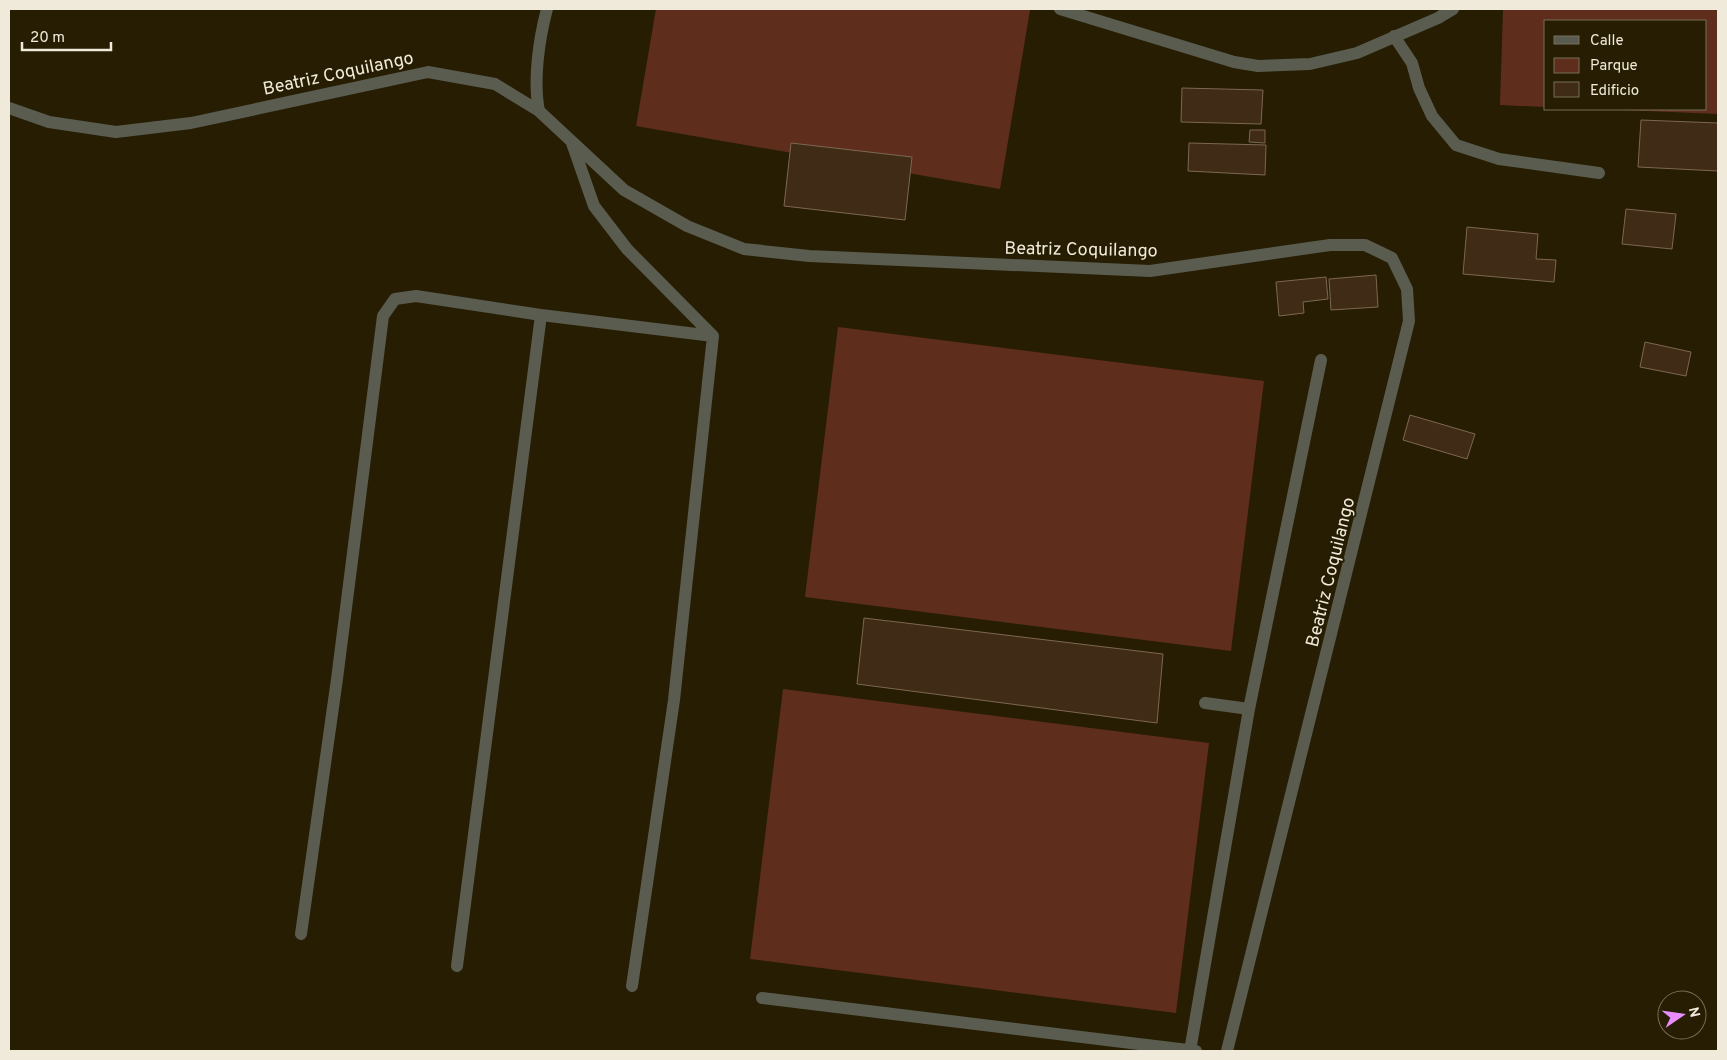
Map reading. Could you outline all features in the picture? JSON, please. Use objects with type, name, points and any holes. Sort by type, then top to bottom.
[{"type":"street","points":[[539,111],[535,91],[536,77],[548,9]]},
{"type":"street","points":[[1060,9],[1234,62],[1258,66],[1310,64],[1357,53],[1438,18],[1453,9]]},
{"type":"street","points":[[1394,36],[1412,63],[1419,88],[1432,116],[1456,145],[1499,159],[1599,174]]},
{"type":"street","name":"Beatriz Coquilango","points":[[9,108],[49,122],[116,132],[191,123],[428,72],[496,84],[539,111],[624,190],[687,226],[744,249],[809,256],[1150,270],[1330,245],[1365,245],[1392,258],[1408,289],[1409,321],[1227,1051]]},
{"type":"street","points":[[572,143],[594,206],[627,249],[713,336]]},
{"type":"street","points":[[300,934],[337,678],[383,316],[395,300],[416,296],[541,315],[713,336]]},
{"type":"street","points":[[457,966],[541,315]]},
{"type":"street","points":[[632,986],[674,700],[713,336]]},
{"type":"street","points":[[1190,1051],[1249,709],[1322,360]]},
{"type":"street","points":[[1205,703],[1249,709]]},
{"type":"street","points":[[762,998],[1196,1051]]},
{"type":"green space","points":[[656,9],[1030,10],[1000,189],[636,126]]},
{"type":"green space","points":[[1503,9],[1718,9],[1718,114],[1622,110],[1707,110],[1707,20],[1544,20],[1544,107],[1500,105]]},
{"type":"green space","points":[[838,327],[1264,381],[1231,651],[805,597]]},
{"type":"green space","points":[[783,689],[1209,743],[1176,1013],[750,959]]},
{"type":"building","points":[[1182,88],[1263,90],[1261,124],[1181,122]]},
{"type":"building","points":[[1641,120],[1718,123],[1718,171],[1638,167]]},
{"type":"building","points":[[1250,130],[1265,130],[1265,143],[1249,142]]},
{"type":"building","points":[[791,143],[912,157],[905,220],[784,206]]},
{"type":"building","points":[[1189,143],[1266,145],[1265,175],[1188,171]]},
{"type":"building","points":[[1626,209],[1676,214],[1672,249],[1622,244]]},
{"type":"building","points":[[1467,227],[1538,234],[1536,259],[1556,260],[1554,282],[1463,274]]},
{"type":"building","points":[[1376,275],[1378,307],[1331,310],[1329,279]]},
{"type":"building","points":[[1326,277],[1328,299],[1303,302],[1304,313],[1279,316],[1276,282]]},
{"type":"building","points":[[1645,342],[1691,352],[1686,376],[1640,367]]},
{"type":"building","points":[[1410,415],[1475,434],[1467,459],[1403,440]]},
{"type":"building","points":[[864,618],[1163,654],[1157,723],[857,684]]}]
